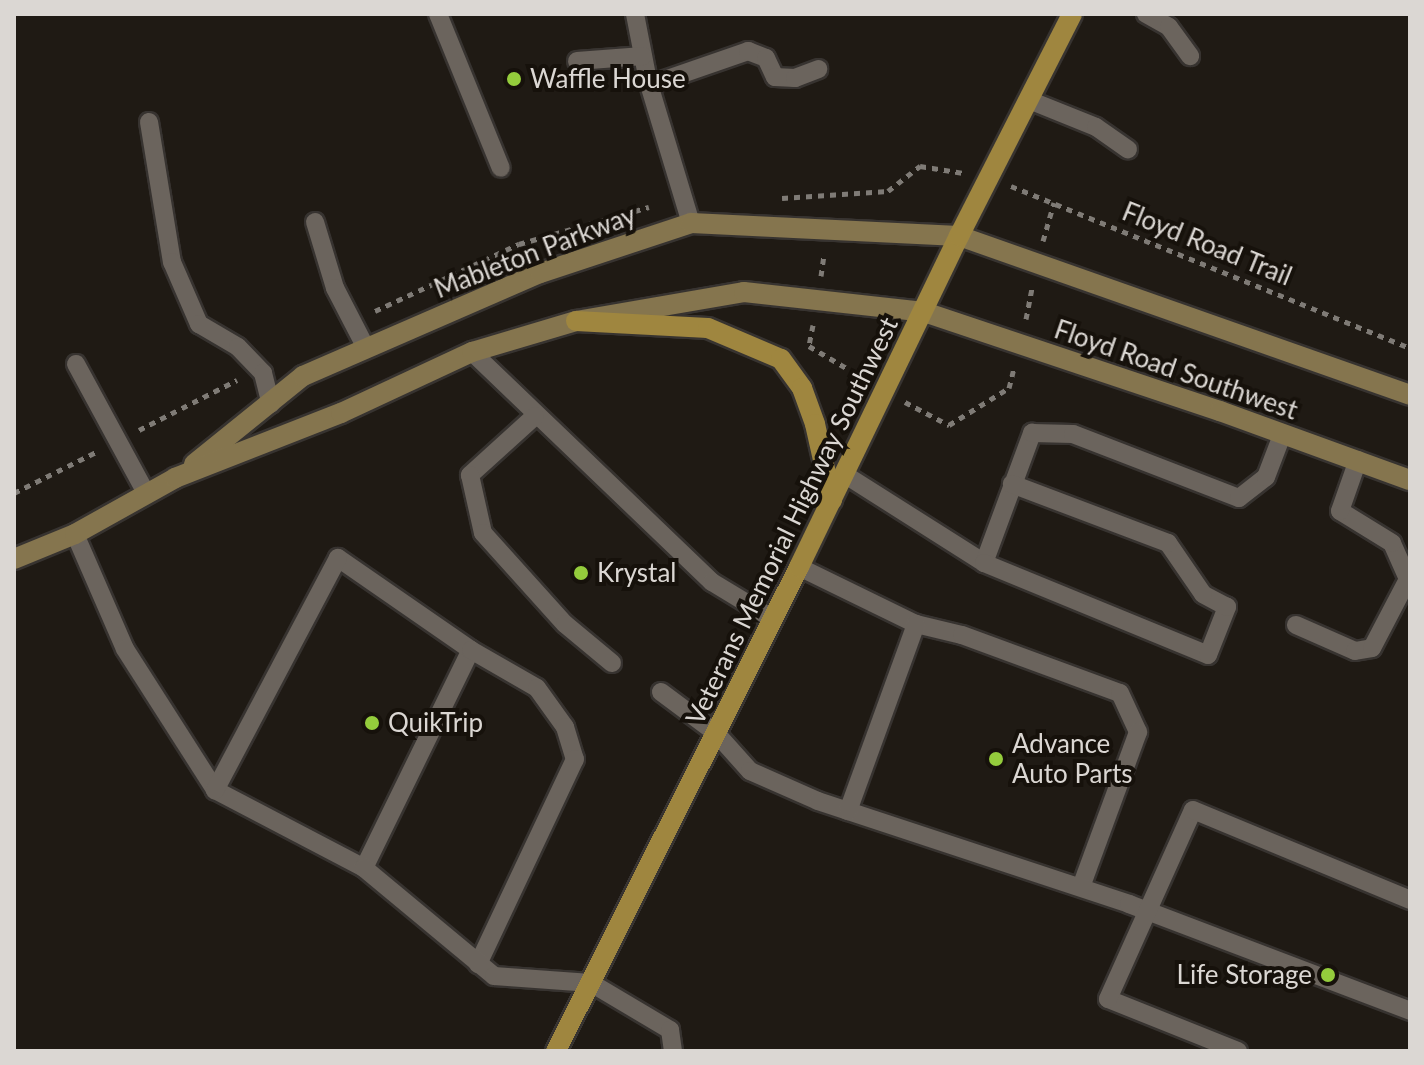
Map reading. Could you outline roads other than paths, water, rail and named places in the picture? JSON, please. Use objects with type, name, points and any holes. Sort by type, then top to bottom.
[{"type":"main road","name":"Veterans Memorial Highway Southwest","points":[[556,1051],[1072,14]]},
{"type":"main road","name":"Mableton Parkway","points":[[175,478],[303,376],[540,273],[691,223],[959,236]]},
{"type":"main road","name":"Floyd Road Southwest","points":[[959,236],[1410,395]]},
{"type":"main road","name":"Mableton Parkway","points":[[14,559],[75,534],[175,478],[341,413],[472,352],[576,321],[744,292],[924,312]]},
{"type":"main road","name":"Floyd Road Southwest","points":[[924,312],[1410,480]]},
{"type":"main road","points":[[576,321],[708,328],[781,359],[802,388],[815,424],[832,500]]},
{"type":"lane","points":[[438,14],[501,168]]},
{"type":"lane","points":[[635,14],[650,85],[691,223]]},
{"type":"lane","points":[[1146,14],[1169,27],[1190,56]]},
{"type":"lane","points":[[650,85],[748,51],[766,58],[775,77],[795,78],[818,69]]},
{"type":"lane","points":[[577,61],[643,56]]},
{"type":"lane","points":[[1029,100],[1096,127],[1128,149]]},
{"type":"lane","points":[[149,122],[172,262],[199,324],[238,347],[263,373],[271,404]]},
{"type":"lane","points":[[315,222],[335,288],[366,348]]},
{"type":"lane","points":[[472,352],[535,416],[712,582],[773,619]]},
{"type":"lane","points":[[76,364],[146,493]]},
{"type":"lane","points":[[535,416],[470,475],[483,533],[565,624],[612,663]]},
{"type":"lane","points":[[984,563],[1032,433],[1073,434],[1239,498],[1266,477],[1282,435]]},
{"type":"lane","points":[[1296,625],[1355,651],[1372,648],[1408,579],[1392,543],[1340,511],[1358,460]]},
{"type":"lane","points":[[844,474],[984,563],[1208,655],[1227,607],[1203,594],[1168,543],[1012,484]]},
{"type":"lane","points":[[75,534],[125,649],[215,790],[364,868],[494,976],[591,983],[670,1030],[673,1051]]},
{"type":"lane","points":[[215,790],[338,558],[471,650],[537,688],[565,727],[575,759],[478,964]]},
{"type":"lane","points":[[799,567],[916,624],[962,635],[1120,693],[1138,732],[1081,887]]},
{"type":"lane","points":[[848,811],[916,624]]},
{"type":"lane","points":[[364,868],[471,650]]},
{"type":"lane","points":[[661,692],[716,733],[750,771],[848,811],[1146,910],[1410,1011]]},
{"type":"lane","points":[[1238,1051],[1108,999],[1193,810],[1410,900]]},
{"type":"place","name":"Waffle House","points":[[514,79]]},
{"type":"place","name":"Krystal","points":[[581,573]]},
{"type":"place","name":"QuikTrip","points":[[372,723]]},
{"type":"place","name":"Advance Auto Parts","points":[[996,759]]},
{"type":"place","name":"Life Storage","points":[[1328,975]]}]
